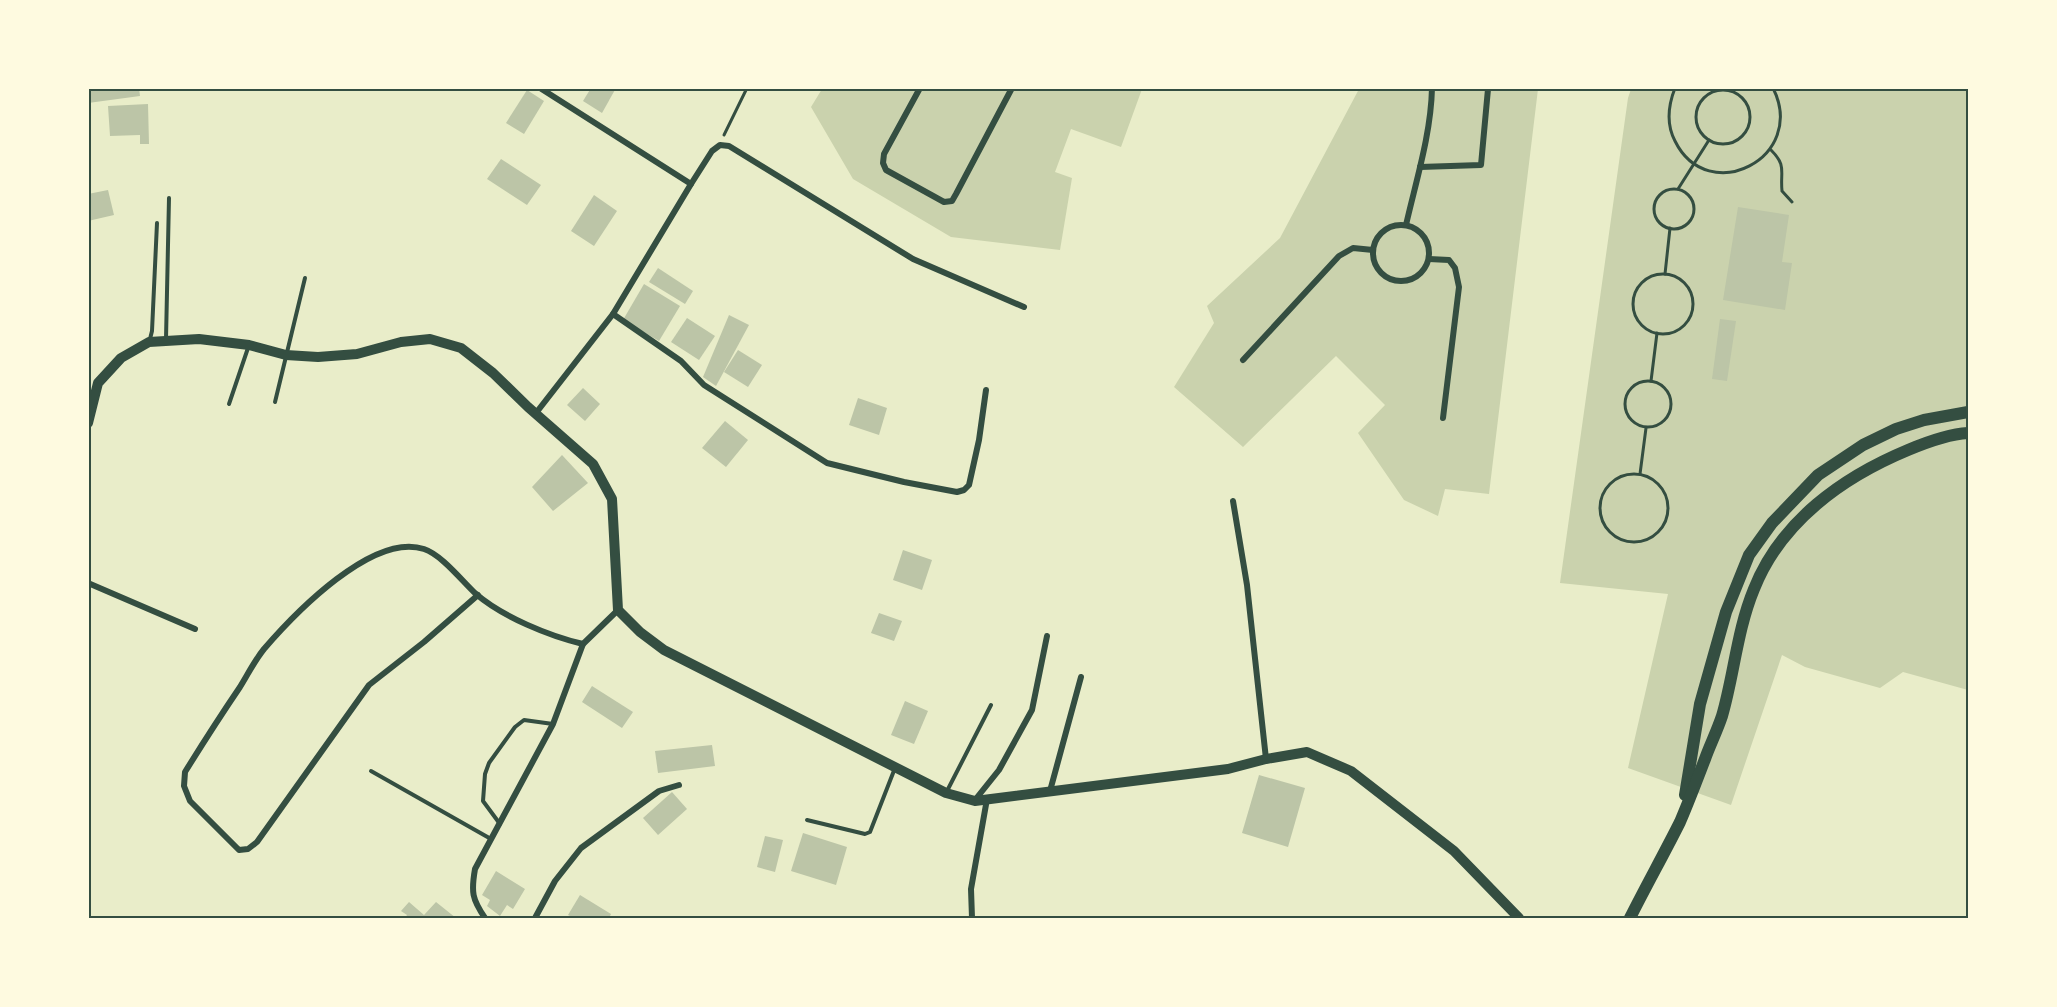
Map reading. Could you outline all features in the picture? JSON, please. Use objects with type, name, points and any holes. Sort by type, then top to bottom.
[{"type":"main road","points":[[1681,820],[1700,704],[1726,612],[1749,555],[1772,523],[1818,475],[1863,445],[1896,429],[1923,420],[1968,412]]},
{"type":"main road","points":[[1630,918],[1681,820],[1722,717],[1745,612],[1754,587],[1782,541],[1830,492],[1852,477],[1928,442],[1959,433],[1968,433]]},
{"type":"main road","points":[[1818,475],[1830,492]]},
{"type":"street","points":[[540,88],[691,184]]},
{"type":"street","points":[[920,88],[884,154],[883,163],[886,170],[944,202],[952,201],[957,194],[1012,88]]},
{"type":"street","points":[[1406,225],[1420,167],[1432,103],[1432,88]]},
{"type":"street","points":[[1420,167],[1481,165],[1488,89]]},
{"type":"street","points":[[536,413],[613,314],[691,184],[712,151],[720,145],[729,146],[913,259],[1024,307]]},
{"type":"street","points":[[1396,225],[1406,225],[1422,234],[1430,250],[1429,259],[1421,274],[1405,281],[1396,281],[1379,271],[1374,262],[1373,250],[1379,234],[1396,225]]},
{"type":"street","points":[[1243,360],[1339,256],[1353,248],[1373,250]]},
{"type":"street","points":[[1429,259],[1449,261],[1455,268],[1459,287],[1443,418]]},
{"type":"street","points":[[613,314],[681,361],[704,385],[827,462],[904,482],[957,492],[969,485],[979,440],[986,390]]},
{"type":"street","points":[[88,423],[98,383],[121,358],[150,342],[198,339],[249,345],[285,355],[318,357],[357,354],[401,342],[430,339],[461,348],[494,373],[593,464],[612,499],[618,610],[640,632],[664,650],[946,793],[975,801],[1228,769],[1307,752],[1351,771],[1454,850],[1520,918]]},
{"type":"street","points":[[1233,501],[1247,585],[1266,759]]},
{"type":"street","points":[[478,595],[424,642],[369,685],[257,842],[248,849],[238,850],[190,801],[184,786],[185,772],[264,650],[326,586],[365,559],[402,547],[425,549],[452,569],[478,595],[507,615],[560,639],[583,644]]},
{"type":"street","points":[[88,583],[195,628]]},
{"type":"street","points":[[485,918],[476,905],[472,890],[475,869],[552,724],[583,644],[618,610]]},
{"type":"street","points":[[975,801],[999,770],[1032,710],[1047,636]]},
{"type":"street","points":[[1050,791],[1081,677]]},
{"type":"street","points":[[535,918],[555,881],[581,848],[659,791],[679,785]]},
{"type":"street","points":[[972,918],[971,889],[987,799]]},
{"type":"lane","points":[[166,340],[169,198]]},
{"type":"lane","points":[[150,342],[157,223]]},
{"type":"lane","points":[[275,402],[305,278]]},
{"type":"lane","points":[[229,404],[249,345]]},
{"type":"lane","points":[[946,793],[992,705]]},
{"type":"lane","points":[[500,825],[483,801],[485,774],[489,763],[515,727],[524,720],[552,724]]},
{"type":"lane","points":[[807,820],[865,834],[870,832],[896,768]]},
{"type":"lane","points":[[371,771],[492,839]]},
{"type":"path","points":[[720,145],[747,88]]},
{"type":"path","points":[[1676,88],[1671,100],[1669,124],[1677,146],[1694,163],[1714,171],[1735,171],[1755,164],[1771,149],[1776,140],[1781,118],[1780,106],[1773,88]]},
{"type":"path","points":[[1715,90],[1738,95],[1748,108],[1750,116],[1745,132],[1733,142],[1716,143],[1709,140],[1699,128],[1696,114],[1702,100],[1715,90]]},
{"type":"path","points":[[1678,189],[1709,140]]},
{"type":"path","points":[[1771,149],[1781,159],[1782,191],[1792,202]]},
{"type":"path","points":[[1678,189],[1690,198],[1694,205],[1694,213],[1685,225],[1670,228],[1664,226],[1655,216],[1655,203],[1661,193],[1678,189]]},
{"type":"path","points":[[1665,274],[1670,228]]},
{"type":"path","points":[[1665,274],[1681,280],[1687,286],[1693,303],[1688,320],[1682,327],[1675,332],[1657,333],[1650,331],[1638,321],[1632,307],[1633,299],[1635,291],[1647,278],[1665,274]]},
{"type":"path","points":[[1651,381],[1657,333]]},
{"type":"path","points":[[1651,381],[1664,387],[1669,393],[1671,408],[1665,421],[1653,428],[1646,428],[1632,422],[1625,409],[1625,401],[1627,394],[1637,384],[1651,381]]},
{"type":"path","points":[[1640,474],[1646,428]]},
{"type":"path","points":[[1640,474],[1658,484],[1664,492],[1668,502],[1667,513],[1665,523],[1650,537],[1640,541],[1629,541],[1621,539],[1607,528],[1600,511],[1601,502],[1608,486],[1615,480],[1622,476],[1640,474]]},
{"type":"green space","points":[[822,89],[1142,89],[1121,147],[1071,129],[1055,172],[1072,178],[1060,250],[951,237],[853,179],[811,107]]},
{"type":"green space","points":[[1359,89],[1538,89],[1489,494],[1445,489],[1438,516],[1404,500],[1358,433],[1385,405],[1336,356],[1243,447],[1174,387],[1214,323],[1207,306],[1280,238]]},
{"type":"green space","points":[[1631,89],[1968,89],[1968,690],[1903,672],[1880,688],[1805,667],[1782,655],[1731,805],[1628,768],[1668,594],[1560,583]]},
{"type":"building","points":[[88,88],[139,88],[140,96],[88,103]]},
{"type":"building","points":[[591,88],[616,88],[602,113],[583,101]]},
{"type":"building","points":[[527,90],[544,101],[524,134],[506,123]]},
{"type":"building","points":[[148,104],[149,144],[140,144],[140,135],[110,136],[108,106]]},
{"type":"building","points":[[501,159],[541,185],[527,205],[487,179]]},
{"type":"building","points":[[108,190],[114,215],[88,221],[88,194]]},
{"type":"building","points":[[594,195],[617,211],[594,246],[571,231]]},
{"type":"building","points":[[1738,207],[1789,215],[1782,262],[1792,263],[1785,310],[1723,300]]},
{"type":"building","points":[[658,268],[693,291],[685,304],[649,282]]},
{"type":"building","points":[[644,284],[680,306],[659,341],[623,320]]},
{"type":"building","points":[[729,315],[749,325],[716,386],[703,377]]},
{"type":"building","points":[[687,318],[715,336],[699,360],[671,342]]},
{"type":"building","points":[[1720,319],[1736,321],[1727,381],[1712,379]]},
{"type":"building","points":[[738,350],[762,365],[748,387],[724,372]]},
{"type":"building","points":[[583,388],[600,404],[585,421],[567,405]]},
{"type":"building","points":[[858,398],[887,408],[879,435],[849,425]]},
{"type":"building","points":[[725,421],[748,440],[726,467],[702,448]]},
{"type":"building","points":[[562,455],[588,483],[553,511],[532,487]]},
{"type":"building","points":[[903,550],[932,560],[922,590],[893,580]]},
{"type":"building","points":[[879,613],[902,621],[894,641],[871,633]]},
{"type":"building","points":[[592,686],[633,712],[622,728],[582,702]]},
{"type":"building","points":[[905,701],[928,711],[914,744],[891,735]]},
{"type":"building","points":[[712,745],[715,766],[658,773],[655,751]]},
{"type":"building","points":[[1259,775],[1305,788],[1288,847],[1242,833]]},
{"type":"building","points":[[672,792],[687,809],[658,835],[643,818]]},
{"type":"building","points":[[803,833],[847,847],[836,885],[791,871]]},
{"type":"building","points":[[765,836],[783,840],[775,872],[757,867]]},
{"type":"building","points":[[496,871],[525,889],[513,909],[507,905],[500,916],[487,906],[490,900],[482,895]]},
{"type":"building","points":[[580,895],[611,914],[609,918],[574,918],[568,915]]},
{"type":"building","points":[[409,902],[424,915],[436,902],[456,918],[405,918],[407,915],[401,911]]}]
